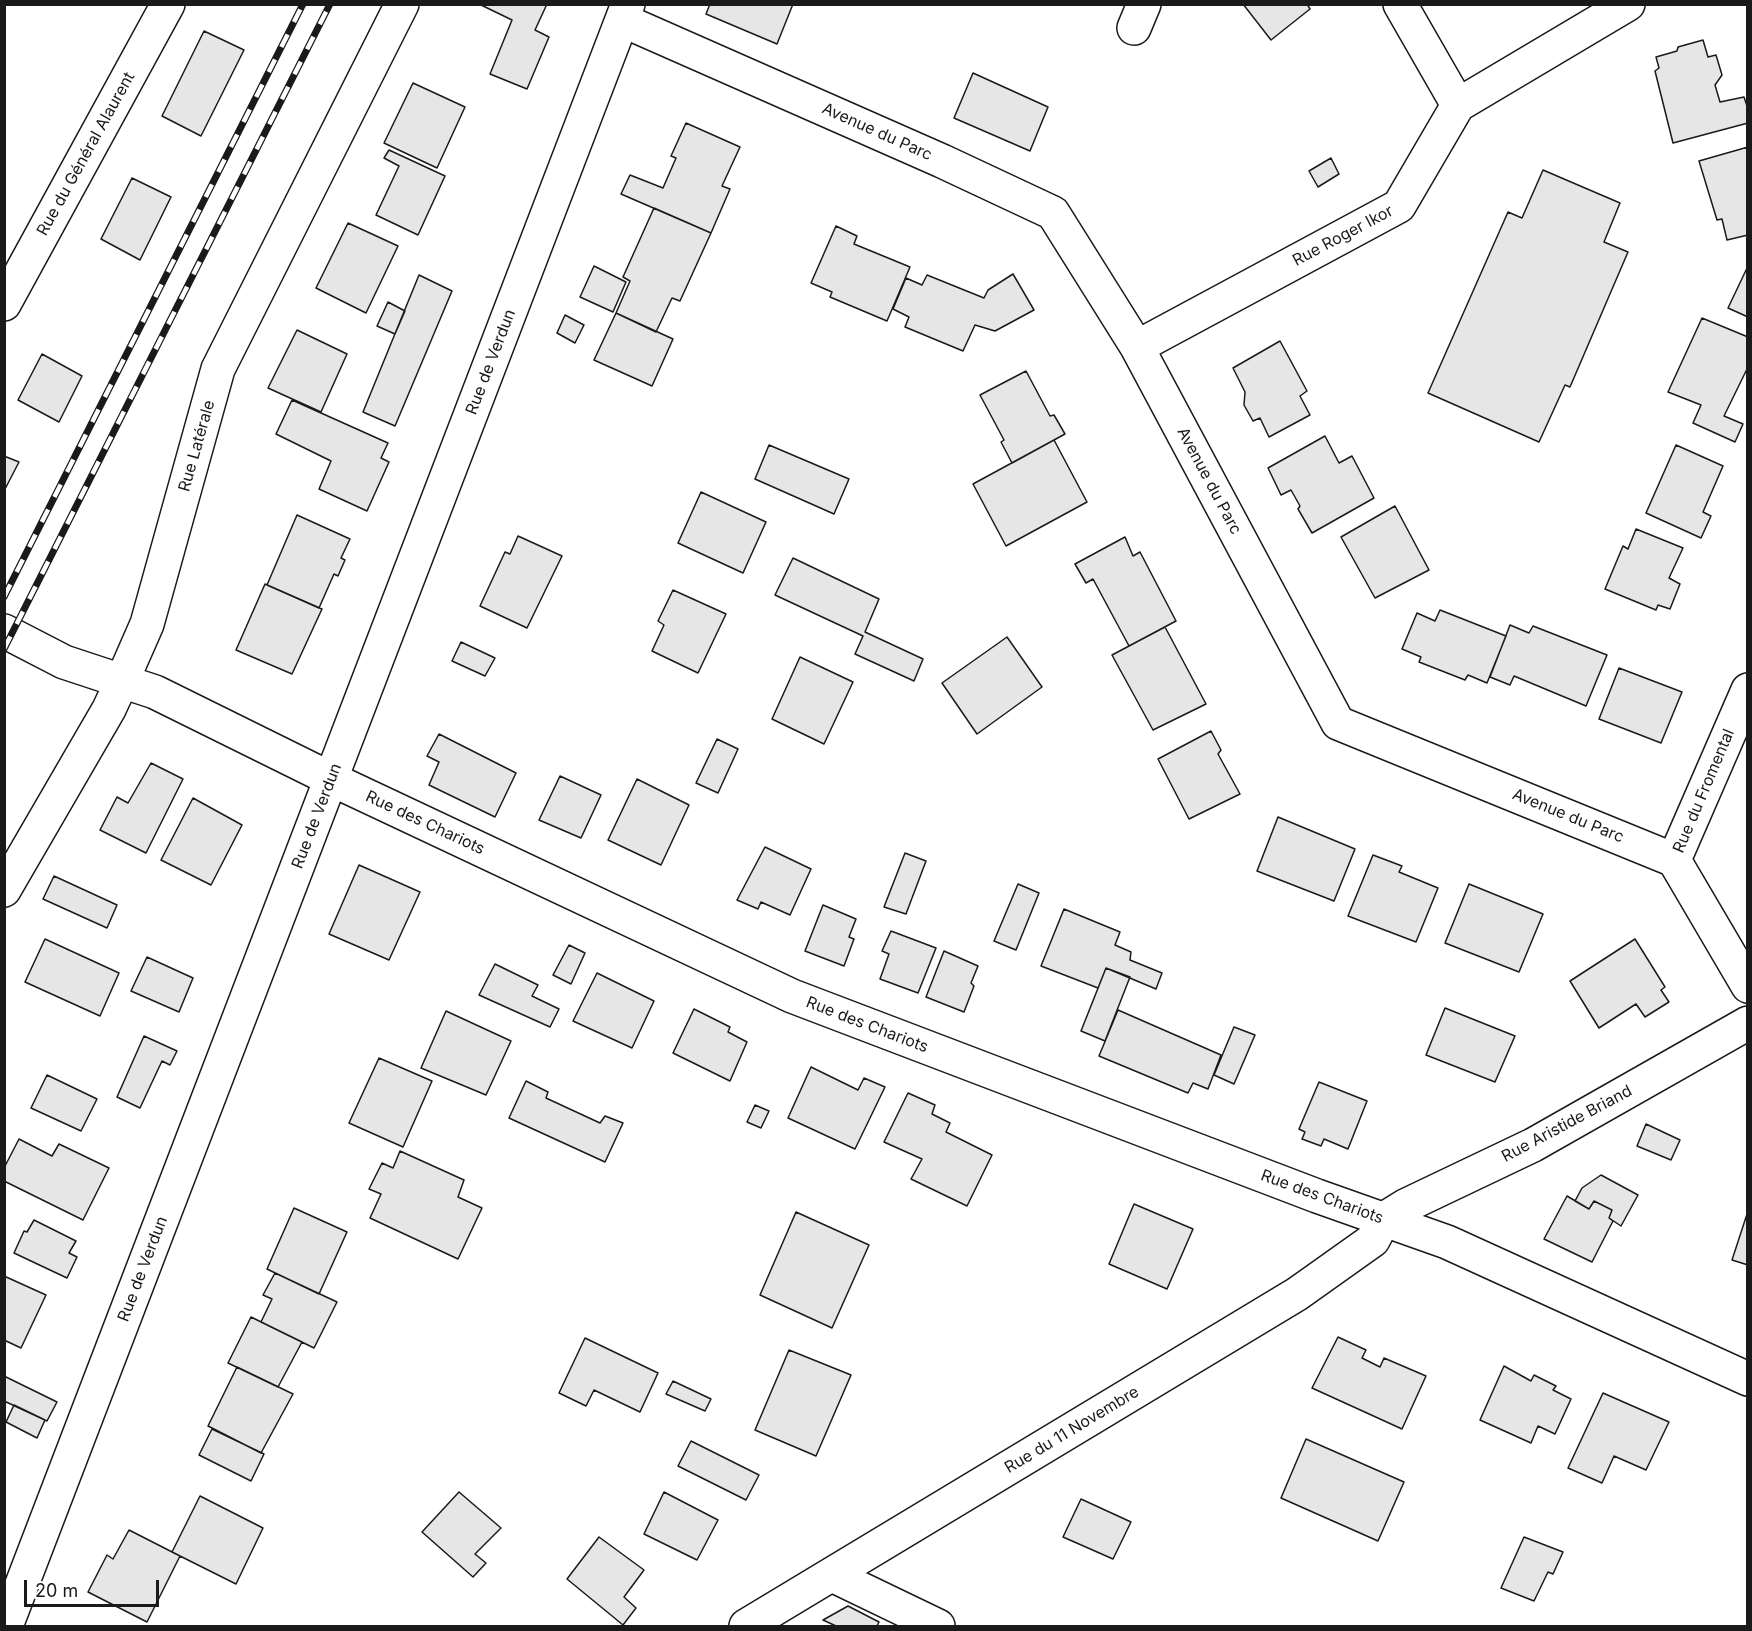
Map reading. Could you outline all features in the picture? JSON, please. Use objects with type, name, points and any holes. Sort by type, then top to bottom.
[{"type":"street","name":"Rue du Général Alaurent","points":[[4,304],[168,4]]},
{"type":"street","name":"Rue Latérale","points":[[4,890],[109,709],[122,681],[147,624],[218,369],[402,4]]},
{"type":"street","points":[[1400,4],[1458,105]]},
{"type":"street","name":"Rue Roger Ikor","points":[[1137,347],[1400,206],[1458,105],[1628,4]]},
{"type":"street","name":"Avenue du Parc","points":[[625,12],[1053,213],[1137,347],[1338,723],[1674,860]]},
{"type":"street","name":"Rue de Verdun","points":[[6,1626],[625,12]]},
{"type":"street","name":"Rue des Chariots","points":[[4,632],[64,662],[154,693],[792,996],[1447,1242],[1748,1379]]},
{"type":"street","name":"Rue du Fromental","points":[[1674,860],[1748,690]]},
{"type":"street","points":[[1674,860],[1748,986]]},
{"type":"street","name":"Rue Aristide Briand","points":[[1384,1220],[1405,1206],[1533,1145],[1748,1023]]},
{"type":"street","name":"Rue du 11 Novembre","points":[[746,1626],[1298,1294],[1373,1240],[1384,1220]]},
{"type":"street","points":[[832,1575],[938,1626]]},
{"type":"building","points":[[479,4],[547,4],[535,30],[549,37],[527,89],[490,74],[512,20]]},
{"type":"building","points":[[710,4],[793,4],[777,44],[706,14]]},
{"type":"building","points":[[1243,4],[1307,4],[1310,9],[1271,40]]},
{"type":"building","points":[[204,31],[244,50],[201,136],[162,116]]},
{"type":"building","points":[[1703,40],[1708,57],[1716,55],[1722,75],[1715,85],[1720,102],[1744,97],[1748,109],[1748,123],[1673,143],[1655,71],[1659,68],[1656,57],[1677,51],[1678,47]]},
{"type":"building","points":[[973,73],[1048,107],[1030,151],[954,118]]},
{"type":"building","points":[[413,83],[465,107],[437,168],[384,143]]},
{"type":"building","points":[[686,123],[740,147],[722,186],[730,189],[711,233],[621,194],[630,175],[663,188],[676,158],[671,156]]},
{"type":"building","points":[[1748,147],[1748,235],[1727,240],[1722,219],[1717,220],[1699,161]]},
{"type":"building","points":[[389,150],[445,176],[418,235],[376,215],[399,166],[384,158]]},
{"type":"building","points":[[1331,158],[1339,174],[1318,187],[1309,171]]},
{"type":"building","points":[[1543,170],[1620,203],[1604,242],[1628,252],[1570,387],[1565,385],[1539,442],[1428,393],[1508,212],[1522,218]]},
{"type":"building","points":[[132,178],[171,197],[140,260],[101,239]]},
{"type":"building","points":[[654,208],[711,233],[680,301],[672,298],[656,332],[616,313],[630,281],[623,277]]},
{"type":"building","points":[[348,223],[398,246],[366,313],[316,288]]},
{"type":"building","points":[[836,226],[857,236],[854,244],[910,267],[887,321],[830,297],[832,292],[811,283]]},
{"type":"building","points":[[594,266],[626,282],[613,312],[580,297]]},
{"type":"building","points":[[1748,266],[1748,317],[1728,308]]},
{"type":"building","points":[[1013,274],[1034,310],[995,331],[975,325],[963,351],[905,327],[909,317],[893,309],[906,278],[922,285],[927,275],[984,298],[988,290]]},
{"type":"building","points":[[419,275],[452,291],[395,426],[363,412]]},
{"type":"building","points":[[388,302],[405,311],[395,334],[377,326]]},
{"type":"building","points":[[616,313],[673,339],[652,386],[594,360]]},
{"type":"building","points":[[565,315],[584,325],[575,343],[557,333]]},
{"type":"building","points":[[1702,318],[1748,337],[1748,367],[1724,416],[1743,424],[1735,442],[1693,423],[1701,405],[1668,392]]},
{"type":"building","points":[[297,330],[347,354],[321,412],[268,388]]},
{"type":"building","points":[[1280,341],[1307,391],[1300,396],[1310,415],[1269,437],[1260,418],[1253,421],[1244,405],[1245,392],[1233,368]]},
{"type":"building","points":[[42,354],[82,376],[59,422],[18,400]]},
{"type":"building","points":[[1026,371],[1050,416],[1054,415],[1065,434],[1012,463],[1001,442],[1004,440],[980,395]]},
{"type":"building","points":[[292,400],[388,443],[381,458],[389,462],[367,511],[319,489],[331,461],[276,434]]},
{"type":"building","points":[[1325,436],[1339,463],[1352,456],[1374,498],[1312,533],[1298,509],[1300,506],[1291,490],[1281,495],[1268,468]]},
{"type":"building","points":[[1054,440],[1087,502],[1006,546],[973,484]]},
{"type":"building","points":[[769,445],[849,479],[834,514],[755,479]]},
{"type":"building","points":[[1676,445],[1723,466],[1703,512],[1711,516],[1701,538],[1646,513]]},
{"type":"building","points":[[4,456],[19,462],[4,491]]},
{"type":"building","points":[[701,492],[766,522],[743,573],[678,543]]},
{"type":"building","points":[[1395,506],[1429,570],[1375,598],[1341,537]]},
{"type":"building","points":[[297,515],[350,539],[341,558],[345,560],[338,576],[334,574],[319,608],[267,585]]},
{"type":"building","points":[[1636,529],[1683,548],[1669,578],[1680,584],[1670,609],[1658,605],[1656,610],[1605,589],[1623,546],[1628,549]]},
{"type":"building","points":[[518,536],[562,556],[527,628],[480,606],[505,552],[510,554]]},
{"type":"building","points":[[1125,537],[1133,556],[1140,552],[1176,621],[1129,646],[1093,579],[1086,583],[1075,564]]},
{"type":"building","points":[[793,558],[879,599],[865,632],[923,659],[914,681],[855,654],[863,636],[775,595]]},
{"type":"building","points":[[265,584],[322,609],[292,674],[236,650]]},
{"type":"building","points":[[673,590],[726,614],[698,673],[652,651],[664,625],[658,621]]},
{"type":"building","points":[[1440,610],[1506,636],[1487,683],[1468,675],[1465,680],[1419,662],[1421,657],[1402,649],[1417,613],[1435,621]]},
{"type":"building","points":[[1510,625],[1529,633],[1533,626],[1607,655],[1586,706],[1514,676],[1510,685],[1490,677]]},
{"type":"building","points":[[1165,627],[1206,704],[1153,730],[1112,655]]},
{"type":"building","points":[[1007,637],[1042,687],[977,734],[942,683]]},
{"type":"building","points":[[461,642],[495,658],[485,676],[452,661]]},
{"type":"building","points":[[800,657],[853,682],[824,744],[772,719]]},
{"type":"building","points":[[1619,668],[1682,692],[1661,743],[1599,719]]},
{"type":"building","points":[[1211,731],[1221,750],[1218,754],[1240,794],[1189,819],[1158,759]]},
{"type":"building","points":[[439,734],[516,773],[495,817],[429,785],[439,762],[427,756]]},
{"type":"building","points":[[717,739],[738,749],[718,793],[696,783]]},
{"type":"building","points":[[151,763],[183,779],[146,853],[100,830],[117,797],[128,803]]},
{"type":"building","points":[[560,776],[601,795],[581,838],[539,820]]},
{"type":"building","points":[[637,779],[689,805],[661,865],[608,840]]},
{"type":"building","points":[[193,798],[242,825],[211,885],[161,860]]},
{"type":"building","points":[[1278,817],[1355,849],[1334,901],[1257,871]]},
{"type":"building","points":[[765,847],[811,869],[790,915],[761,902],[758,909],[737,900]]},
{"type":"building","points":[[905,853],[926,861],[906,914],[884,907]]},
{"type":"building","points":[[1373,855],[1402,866],[1399,872],[1438,888],[1416,942],[1348,916]]},
{"type":"building","points":[[359,865],[420,892],[389,960],[329,934]]},
{"type":"building","points":[[54,876],[117,905],[107,928],[43,899]]},
{"type":"building","points":[[1018,884],[1039,893],[1016,950],[994,941]]},
{"type":"building","points":[[1469,884],[1543,914],[1519,972],[1445,943]]},
{"type":"building","points":[[823,905],[856,919],[849,937],[854,939],[844,966],[805,951]]},
{"type":"building","points":[[1064,909],[1120,932],[1115,945],[1131,952],[1130,960],[1162,973],[1156,989],[1106,968],[1098,988],[1041,966]]},
{"type":"building","points":[[891,931],[936,948],[918,993],[880,979],[889,954],[882,951]]},
{"type":"building","points":[[45,939],[119,973],[100,1016],[25,982]]},
{"type":"building","points":[[1635,939],[1665,987],[1661,990],[1669,1002],[1645,1017],[1636,1004],[1599,1028],[1570,981]]},
{"type":"building","points":[[569,945],[585,953],[571,984],[553,975]]},
{"type":"building","points":[[944,951],[978,966],[971,983],[974,986],[964,1012],[926,997]]},
{"type":"building","points":[[147,957],[193,978],[179,1012],[131,991]]},
{"type":"building","points":[[495,964],[538,985],[532,996],[559,1009],[550,1027],[479,995]]},
{"type":"building","points":[[1106,968],[1130,977],[1105,1041],[1081,1031]]},
{"type":"building","points":[[597,973],[654,1001],[632,1048],[573,1021]]},
{"type":"building","points":[[1445,1008],[1515,1036],[1495,1082],[1426,1055]]},
{"type":"building","points":[[694,1009],[730,1027],[728,1032],[747,1042],[730,1081],[673,1053]]},
{"type":"building","points":[[1118,1010],[1221,1055],[1208,1089],[1193,1083],[1188,1093],[1099,1056]]},
{"type":"building","points":[[446,1011],[511,1041],[486,1095],[421,1068]]},
{"type":"building","points":[[1234,1027],[1255,1035],[1234,1084],[1214,1075]]},
{"type":"building","points":[[144,1036],[177,1051],[170,1065],[162,1061],[140,1108],[117,1097]]},
{"type":"building","points":[[379,1058],[432,1081],[403,1147],[349,1123]]},
{"type":"building","points":[[811,1067],[858,1090],[864,1078],[885,1087],[855,1149],[788,1118]]},
{"type":"building","points":[[47,1075],[97,1099],[81,1131],[31,1108]]},
{"type":"building","points":[[526,1081],[548,1092],[546,1098],[600,1123],[605,1116],[623,1123],[605,1162],[509,1118]]},
{"type":"building","points":[[1319,1082],[1367,1101],[1348,1149],[1324,1139],[1321,1146],[1302,1139],[1305,1132],[1299,1129]]},
{"type":"building","points":[[908,1093],[935,1105],[932,1114],[950,1123],[946,1132],[992,1155],[967,1206],[911,1179],[922,1159],[884,1142]]},
{"type":"building","points":[[755,1105],[769,1111],[761,1128],[747,1122]]},
{"type":"building","points":[[1646,1124],[1680,1140],[1671,1160],[1637,1146]]},
{"type":"building","points":[[19,1139],[52,1156],[59,1144],[109,1168],[83,1220],[4,1181],[4,1168]]},
{"type":"building","points":[[400,1151],[464,1180],[458,1197],[482,1208],[458,1259],[370,1218],[381,1194],[369,1189],[382,1163],[393,1168]]},
{"type":"building","points":[[1601,1175],[1638,1195],[1621,1226],[1609,1218],[1612,1210],[1594,1201],[1589,1209],[1575,1201],[1582,1188]]},
{"type":"building","points":[[1567,1196],[1589,1209],[1594,1201],[1612,1210],[1609,1218],[1613,1221],[1592,1262],[1544,1239]]},
{"type":"building","points":[[1134,1204],[1193,1229],[1167,1289],[1109,1264]]},
{"type":"building","points":[[294,1208],[347,1232],[319,1294],[267,1269]]},
{"type":"building","points":[[1748,1211],[1748,1265],[1732,1260]]},
{"type":"building","points":[[796,1212],[869,1245],[832,1328],[760,1295]]},
{"type":"building","points":[[34,1220],[76,1241],[69,1253],[77,1257],[67,1278],[14,1253],[24,1231],[27,1232]]},
{"type":"building","points":[[275,1273],[337,1302],[314,1348],[261,1322],[272,1299],[263,1295]]},
{"type":"building","points":[[4,1276],[46,1295],[21,1348],[4,1340]]},
{"type":"building","points":[[251,1317],[302,1342],[278,1387],[228,1363]]},
{"type":"building","points":[[1338,1337],[1366,1350],[1362,1358],[1380,1367],[1384,1358],[1426,1376],[1402,1429],[1312,1388]]},
{"type":"building","points":[[585,1338],[658,1373],[640,1412],[594,1390],[586,1406],[559,1393]]},
{"type":"building","points":[[789,1350],[851,1375],[816,1456],[755,1430]]},
{"type":"building","points":[[1504,1366],[1531,1381],[1534,1375],[1556,1386],[1553,1390],[1571,1399],[1555,1434],[1538,1426],[1531,1443],[1480,1420]]},
{"type":"building","points":[[237,1367],[293,1394],[261,1453],[208,1426]]},
{"type":"building","points":[[4,1376],[57,1402],[47,1421],[4,1401]]},
{"type":"building","points":[[673,1381],[711,1399],[705,1411],[666,1394]]},
{"type":"building","points":[[1603,1393],[1669,1422],[1646,1470],[1614,1456],[1602,1483],[1568,1468]]},
{"type":"building","points":[[14,1405],[45,1420],[37,1438],[6,1422]]},
{"type":"building","points":[[212,1429],[264,1454],[251,1481],[199,1455]]},
{"type":"building","points":[[1306,1439],[1404,1482],[1378,1541],[1281,1498]]},
{"type":"building","points":[[691,1441],[759,1475],[746,1500],[678,1466]]},
{"type":"building","points":[[459,1492],[501,1528],[475,1554],[486,1563],[473,1577],[422,1532]]},
{"type":"building","points":[[664,1492],[718,1520],[697,1560],[644,1534]]},
{"type":"building","points":[[200,1496],[263,1528],[236,1584],[172,1552]]},
{"type":"building","points":[[1081,1499],[1131,1522],[1113,1559],[1063,1537]]},
{"type":"building","points":[[129,1530],[180,1556],[147,1622],[88,1592],[107,1555],[113,1559]]},
{"type":"building","points":[[599,1537],[644,1570],[624,1597],[636,1608],[623,1625],[567,1579]]},
{"type":"building","points":[[1524,1537],[1563,1552],[1553,1574],[1548,1572],[1534,1601],[1501,1588]]},
{"type":"building","points":[[848,1606],[879,1622],[877,1626],[836,1626],[823,1620]]},
{"type":"railway","points":[[4,597],[303,4]]},
{"type":"railway","points":[[4,649],[330,4]]}]
